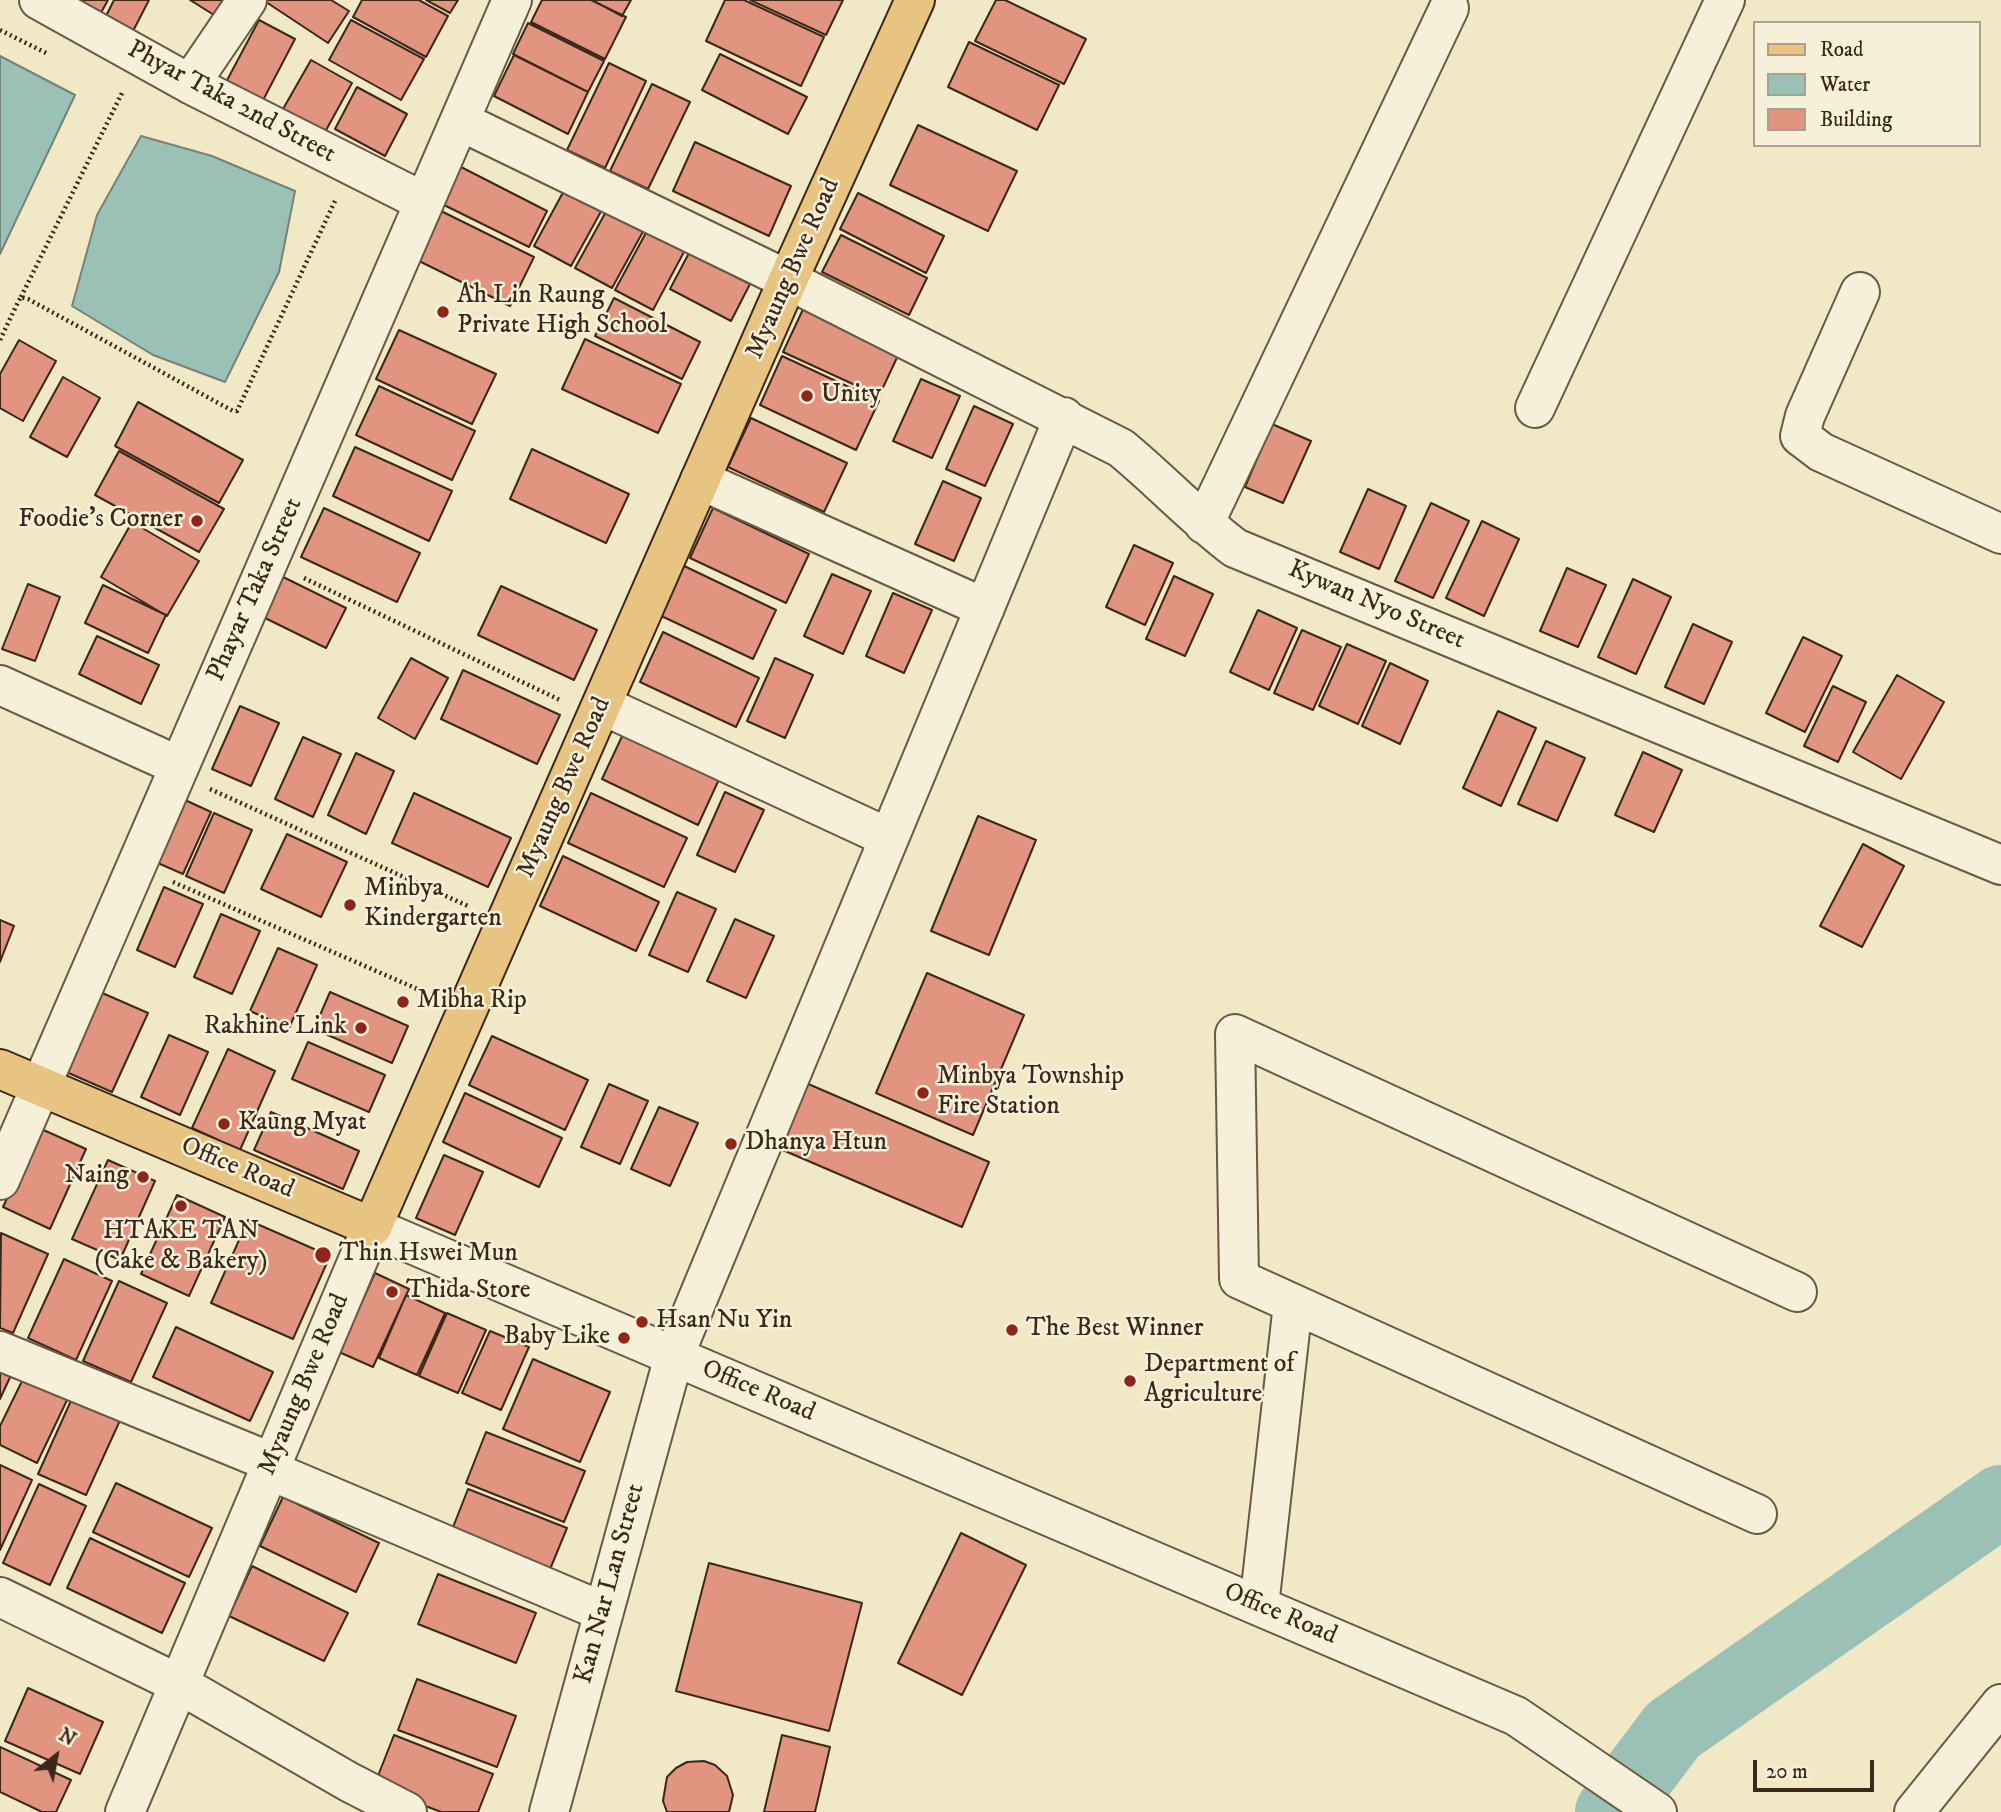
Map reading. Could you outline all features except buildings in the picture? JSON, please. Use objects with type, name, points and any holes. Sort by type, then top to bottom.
[{"type":"main road","name":"Myaung Bwe Road","points":[[372,1227],[788,280],[915,0]]},
{"type":"main road","name":"Office Road","points":[[0,1069],[372,1227]]},
{"type":"street","name":"Phyar Taka 2nd Street","points":[[39,0],[190,84],[424,202]]},
{"type":"street","points":[[190,84],[247,0]]},
{"type":"street","name":"Phayar Taka Street","points":[[0,1181],[512,0]]},
{"type":"street","points":[[1535,408],[1725,0]]},
{"type":"street","points":[[1204,524],[1448,8]]},
{"type":"street","name":"Kywan Nyo Street","points":[[460,121],[788,280],[1121,448],[1152,473],[1204,524],[1235,548],[2001,865]]},
{"type":"street","points":[[1860,292],[1805,416],[1800,436],[1821,452],[2001,534]]},
{"type":"street","name":"Kan Nar Lan Street","points":[[549,1812],[674,1356],[1064,417]]},
{"type":"street","points":[[700,480],[985,608]]},
{"type":"street","points":[[0,685],[178,770]]},
{"type":"street","points":[[599,711],[889,838]]},
{"type":"street","points":[[1757,1514],[1239,1279],[1235,1034],[1797,1292]]},
{"type":"street","name":"Office Road","points":[[372,1227],[1516,1716],[1657,1812]]},
{"type":"street","name":"Myaung Bwe Road","points":[[125,1812],[372,1227]]},
{"type":"street","points":[[1259,1606],[1293,1304]]},
{"type":"street","points":[[0,1351],[604,1612]]},
{"type":"street","points":[[0,1597],[179,1684],[349,1782],[407,1812]]},
{"type":"street","points":[[1914,1812],[2001,1704]]},
{"type":"path","points":[[0,340],[123,92]]},
{"type":"path","points":[[21,297],[237,411],[336,201]]},
{"type":"path","points":[[269,561],[599,711]]},
{"type":"path","points":[[178,770],[506,923]]},
{"type":"path","points":[[136,866],[467,1011]]},
{"type":"water","points":[[0,56],[75,95],[0,254]]},
{"type":"water","points":[[141,136],[212,156],[295,191],[279,272],[225,382],[153,355],[72,306],[97,215]]},
{"type":"waterway","points":[[1611,1812],[1673,1730],[2001,1501]]},
{"type":"place","name":"Ah Lin Raung Private High School","points":[[443,312]]},
{"type":"place","name":"Unity","points":[[807,396]]},
{"type":"place","name":"Foodie's Corner","points":[[197,521]]},
{"type":"place","name":"Minbya Kindergarten","points":[[350,905]]},
{"type":"place","name":"Mibha Rip","points":[[403,1002]]},
{"type":"place","name":"Rakhine Link","points":[[361,1028]]},
{"type":"place","name":"Minbya Township Fire Station","points":[[923,1093]]},
{"type":"place","name":"Kaung Myat","points":[[224,1124]]},
{"type":"place","name":"Dhanya Htun","points":[[731,1144]]},
{"type":"place","name":"Naing","points":[[143,1177]]},
{"type":"place","name":"HTAKE TAN (Cake & Bakery)","points":[[181,1206]]},
{"type":"place","name":"Thin Hswei Mun","points":[[323,1255]]},
{"type":"place","name":"Thida Store","points":[[392,1292]]},
{"type":"place","name":"Hsan Nu Yin","points":[[642,1322]]},
{"type":"place","name":"The Best Winner","points":[[1012,1330]]},
{"type":"place","name":"Baby Like","points":[[624,1338]]},
{"type":"place","name":"Department of Agriculture","points":[[1130,1381]]}]
